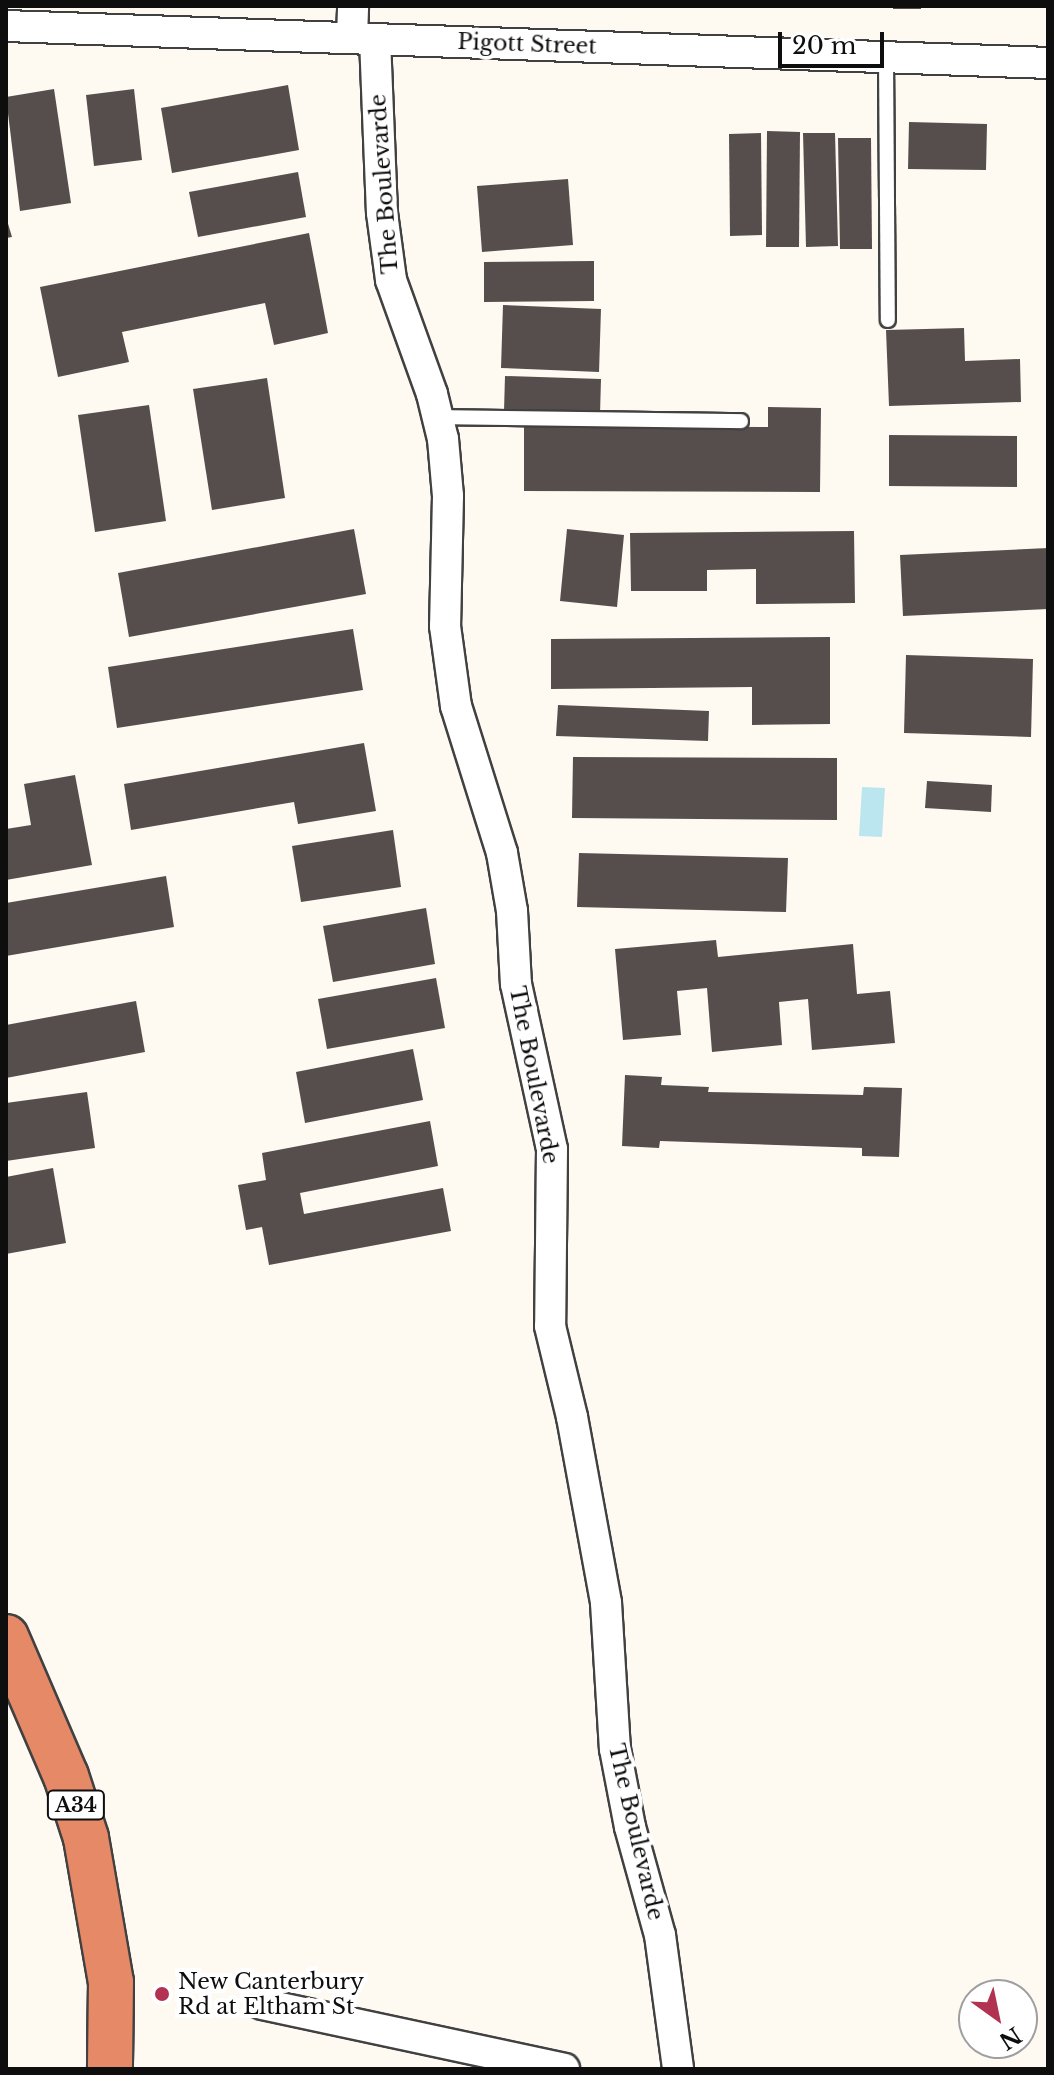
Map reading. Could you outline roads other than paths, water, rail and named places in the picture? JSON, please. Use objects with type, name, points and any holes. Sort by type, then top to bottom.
[{"type":"highway","name":"A34","points":[[6,1637],[66,1776],[86,1838],[111,1982],[110,2069]]},
{"type":"street","name":"The Boulevarde","points":[[353,6],[363,38],[391,280],[439,417],[448,496],[445,626],[454,693],[502,853],[512,911],[516,984],[552,1149],[548,1300],[551,1337],[572,1417],[606,1603],[615,1749],[630,1827],[660,1935],[678,2069]]},
{"type":"street","name":"Pigott Street","points":[[6,26],[1048,63]]},
{"type":"street","points":[[262,2004],[564,2069]]},
{"type":"lane","points":[[886,57],[888,320]]},
{"type":"lane","points":[[439,417],[741,421]]},
{"type":"water","points":[[862,787],[885,788],[882,837],[859,836]]},
{"type":"place","name":"New Canterbury Rd at Eltham St","points":[[162,1994]]}]
